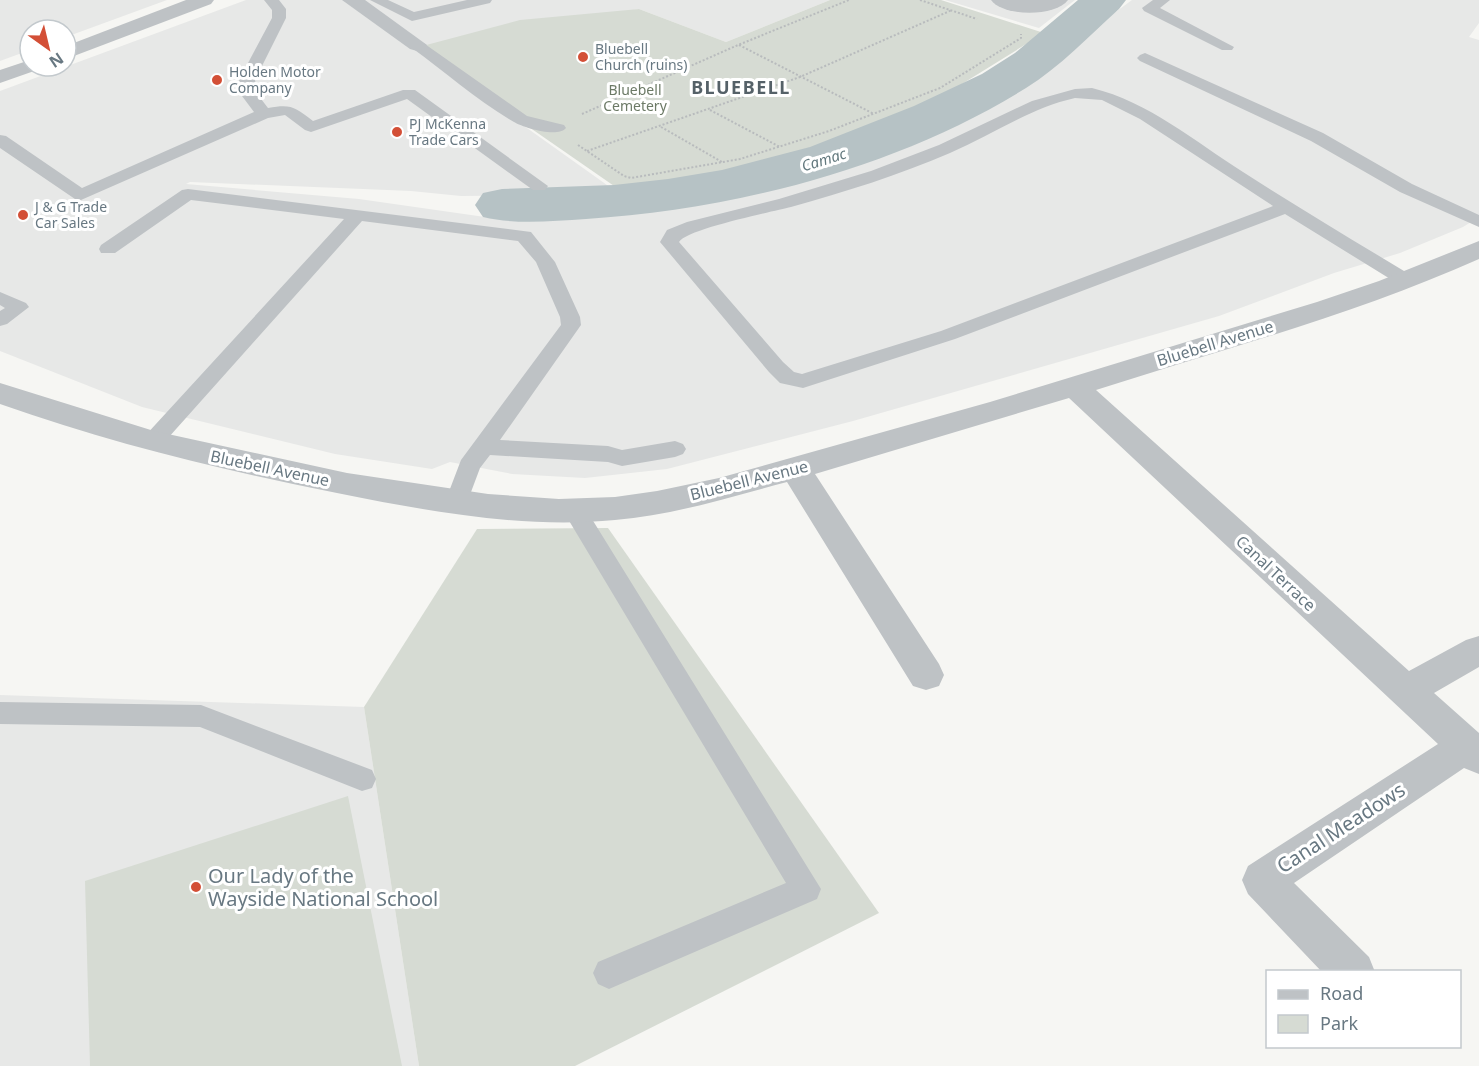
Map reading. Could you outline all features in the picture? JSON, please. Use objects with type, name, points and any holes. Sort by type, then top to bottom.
[{"type":"street","points":[[78,48],[204,0]]},
{"type":"street","points":[[352,0],[417,45]]},
{"type":"street","points":[[1000,0],[1036,7],[1051,5],[1058,0]]},
{"type":"street","points":[[0,77],[18,70]]},
{"type":"street","name":"Bluebell Avenue","points":[[0,393],[98,427],[152,442],[343,483],[457,502],[610,509],[674,500],[795,469],[1075,387],[1407,281],[1479,243]]},
{"type":"street","name":"Canal Terrace","points":[[1075,387],[1473,752]]},
{"type":"street","points":[[795,469],[926,675]]},
{"type":"street","points":[[1405,691],[1479,650]]},
{"type":"street","name":"Canal Meadows","points":[[1351,970],[1263,880],[1473,752]]},
{"type":"lane","points":[[264,114],[250,96],[247,80],[279,18],[279,9],[271,0]]},
{"type":"lane","points":[[376,0],[412,17],[484,0]]},
{"type":"lane","points":[[1163,0],[1149,8],[1227,47]]},
{"type":"lane","points":[[417,45],[522,119],[537,125],[558,128]]},
{"type":"lane","points":[[1145,58],[1317,137],[1406,189],[1442,203],[1479,243]]},
{"type":"lane","points":[[0,140],[81,195],[264,114],[288,110],[311,127],[409,93],[539,186]]},
{"type":"lane","points":[[1288,207],[948,335],[803,381],[787,378],[776,367],[669,243],[674,234],[693,226],[876,175],[946,149],[1027,110],[1067,94],[1091,93],[1114,98],[1407,281]]},
{"type":"lane","points":[[108,249],[188,194],[524,236],[534,244],[570,317],[571,325],[469,466],[457,502]]},
{"type":"lane","points":[[152,442],[357,216]]},
{"type":"lane","points":[[0,298],[19,307],[0,320]]},
{"type":"lane","points":[[484,447],[608,454],[622,458],[675,449]]},
{"type":"lane","points":[[574,509],[806,889],[609,974]]},
{"type":"lane","points":[[0,713],[201,716],[362,779]]},
{"type":"path","points":[[849,0],[738,45],[564,121],[558,128],[561,133],[586,151],[624,176],[631,178],[723,163],[780,147],[875,114],[952,81],[1021,38],[1021,34],[1016,32]]},
{"type":"path","points":[[920,0],[984,21]]},
{"type":"path","points":[[586,151],[800,77],[952,10]]},
{"type":"path","points":[[738,45],[875,114]]},
{"type":"path","points":[[710,110],[780,147]]},
{"type":"path","points":[[660,126],[723,163]]},
{"type":"shaded area","points":[[0,0],[167,0],[78,33],[78,18],[18,18],[18,54],[0,61]]},
{"type":"shaded area","points":[[246,0],[830,0],[726,42],[639,9],[416,49],[614,190],[553,195],[461,196],[411,191],[190,182],[186,184],[359,199],[492,218],[597,208],[649,212],[748,196],[824,174],[927,134],[1006,92],[1132,0],[1479,0],[1479,23],[1469,37],[1479,40],[1479,217],[1463,227],[1400,253],[1334,273],[1219,316],[853,421],[667,469],[585,478],[512,474],[450,462],[432,469],[335,454],[142,407],[0,351],[0,91],[35,78],[78,78],[78,62]]},
{"type":"shaded area","points":[[945,0],[1075,0],[1039,28]]},
{"type":"shaded area","name":"Our Lady of the Wayside National School","points":[[0,695],[364,707],[419,1066],[0,1066]]},
{"type":"green space","name":"Bluebell Cemetery","points":[[830,0],[941,0],[1044,33],[936,100],[836,140],[723,173],[617,188],[415,48],[520,20],[639,9],[726,42]]},
{"type":"green space","points":[[608,528],[879,913],[575,1066],[419,1066],[364,707],[477,529]]},
{"type":"green space","points":[[348,796],[402,1066],[90,1066],[85,881]]},
{"type":"waterway","name":"Camac","points":[[502,205],[614,201],[668,195],[775,174],[828,158],[880,140],[999,84],[1042,54],[1104,0]]},
{"type":"place","name":"Bluebell Church (ruins)","points":[[583,57]]},
{"type":"place","name":"Holden Motor Company","points":[[217,80]]},
{"type":"place","name":"PJ McKenna Trade Cars","points":[[397,132]]},
{"type":"place","name":"J & G Trade Car Sales","points":[[23,215]]},
{"type":"place","name":"Our Lady of the Wayside National School","points":[[196,887]]},
{"type":"district","name":"BLUEBELL","points":[[741,88]]}]
